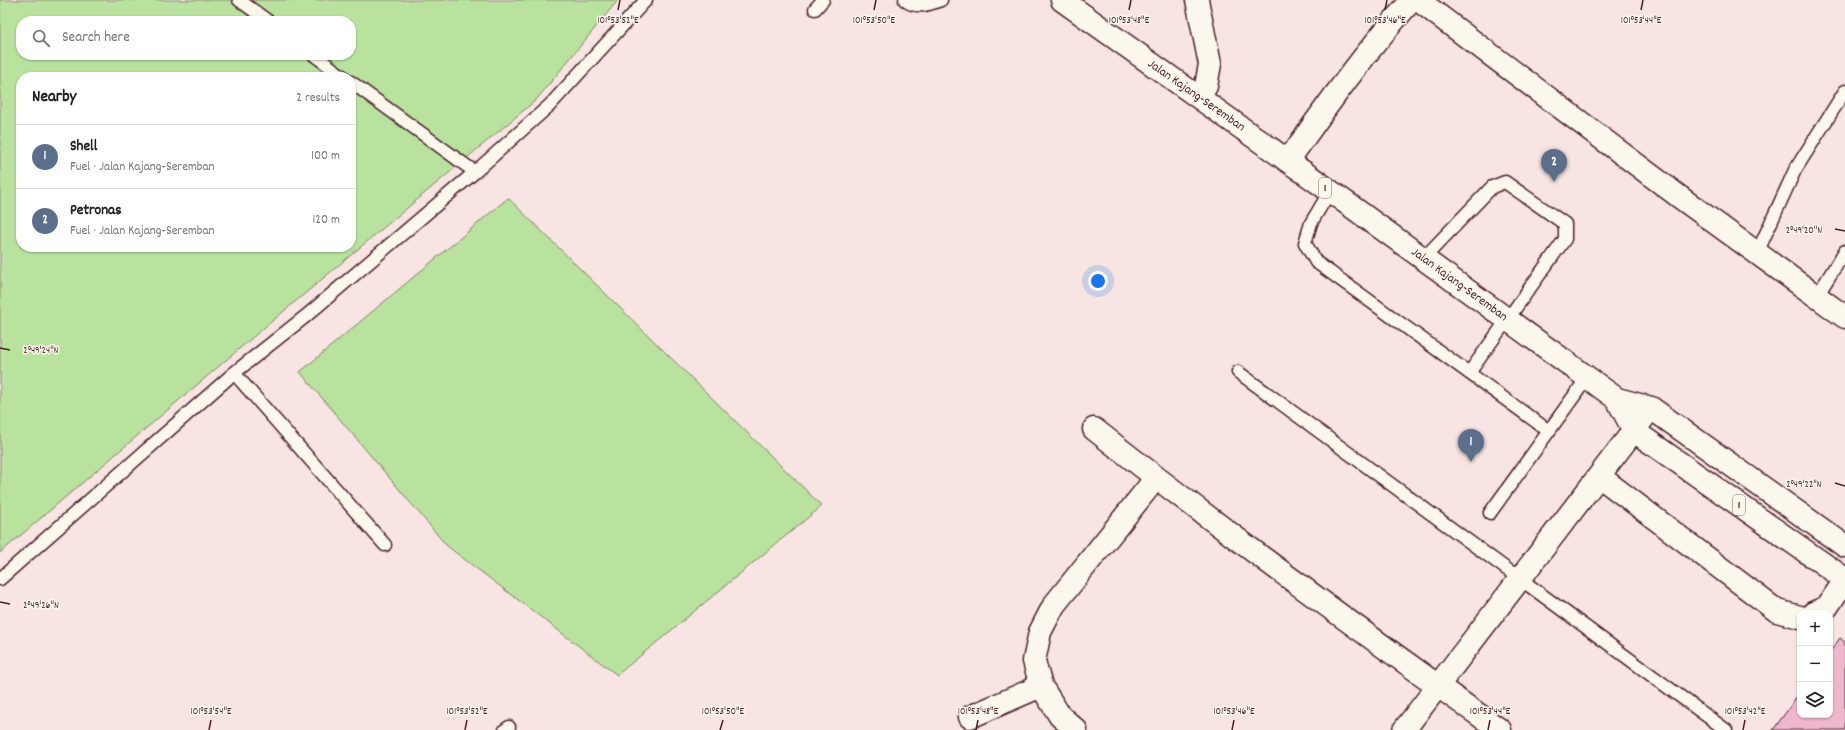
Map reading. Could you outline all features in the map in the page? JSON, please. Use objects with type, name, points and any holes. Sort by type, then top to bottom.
[{"type":"street","name":"Jalan Kajang-Seremban","points":[[1062,0],[1330,191],[1617,399],[1634,431],[1845,579]]},
{"type":"street","points":[[1197,0],[1210,64],[1206,86],[1199,97]]},
{"type":"street","points":[[1288,161],[1336,92],[1380,36],[1412,0]]},
{"type":"street","points":[[1418,0],[1845,317]]},
{"type":"street","points":[[1617,399],[1651,408],[1845,546]]},
{"type":"street","points":[[1404,730],[1651,408]]},
{"type":"street","points":[[1094,429],[1156,478],[1500,730]]},
{"type":"street","points":[[1599,476],[1777,611],[1797,615]]},
{"type":"street","points":[[1076,730],[1060,716],[1041,686],[1034,661],[1040,632],[1054,605],[1156,478]]},
{"type":"street","points":[[1820,610],[1826,607],[1845,579]]},
{"type":"street","points":[[970,717],[1041,686]]},
{"type":"lane","points":[[239,0],[261,16]]},
{"type":"lane","points":[[0,579],[234,373],[306,316],[475,172],[550,105],[646,0]]},
{"type":"lane","points":[[905,0],[909,3],[925,6],[941,0]]},
{"type":"lane","points":[[321,60],[337,72]]},
{"type":"lane","points":[[356,86],[475,172]]},
{"type":"lane","points":[[1757,253],[1795,170],[1845,91]]},
{"type":"lane","points":[[1423,259],[1492,187],[1504,182],[1565,224],[1565,239],[1469,373]]},
{"type":"lane","points":[[1330,191],[1311,223],[1306,243],[1316,262],[1549,430]]},
{"type":"lane","points":[[1817,296],[1845,251]]},
{"type":"lane","points":[[1238,372],[1726,730]]},
{"type":"lane","points":[[234,373],[385,545]]},
{"type":"lane","points":[[1490,513],[1587,378]]},
{"type":"green space","points":[[0,0],[618,0],[536,100],[356,251],[356,72],[16,72],[16,252],[355,252],[0,553]]},
{"type":"green space","points":[[508,198],[822,506],[617,675],[447,546],[300,372]]},
{"type":"building","points":[[1840,638],[1845,642],[1845,730],[1773,730],[1797,697],[1797,718],[1833,718],[1833,648]]},
{"type":"place","name":"Petronas","points":[[1554,182]]},
{"type":"place","name":"Shell","points":[[1471,462]]}]
